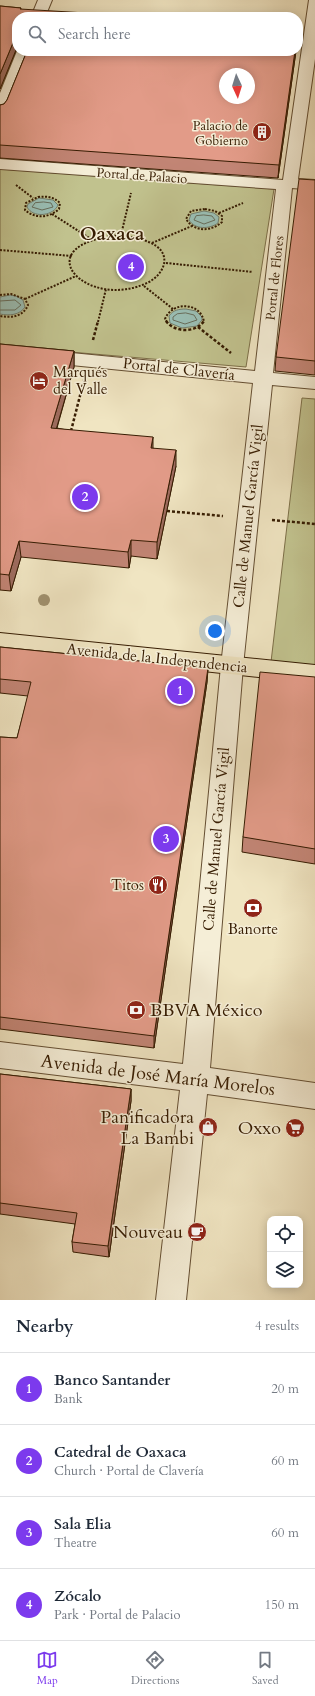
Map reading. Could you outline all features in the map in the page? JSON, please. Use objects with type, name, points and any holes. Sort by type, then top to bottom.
[{"type":"main road","name":"Avenida de la Independencia","points":[[0,641],[315,674]]},
{"type":"street","points":[[40,12],[45,0]]},
{"type":"street","name":"Portal de Flores","points":[[263,378],[274,274],[308,29],[315,1]]},
{"type":"street","points":[[0,112],[22,56]]},
{"type":"street","name":"Portal de Palacio","points":[[0,164],[315,185]]},
{"type":"street","name":"Portal de Clavería","points":[[0,352],[315,383]]},
{"type":"street","name":"Calle de Manuel García Vigil","points":[[171,1300],[195,1079],[232,666],[263,378]]},
{"type":"street","name":"Avenida de José María Morelos","points":[[0,1055],[195,1079],[315,1096]]},
{"type":"path","points":[[121,235],[136,174]]},
{"type":"path","points":[[52,214],[59,209],[60,206],[58,201],[54,198],[38,197],[26,203],[25,210],[32,214],[42,216],[52,214],[92,240]]},
{"type":"path","points":[[152,243],[192,226],[205,229],[215,227],[222,222],[222,216],[209,209],[193,211],[187,216],[186,219],[192,226]]},
{"type":"path","points":[[106,236],[132,236],[152,243],[160,249],[166,263],[162,272],[155,280],[143,286],[118,290],[106,290],[93,287],[83,282],[76,276],[71,270],[70,263],[72,256],[83,244],[92,240],[106,236]]},
{"type":"path","points":[[0,250],[72,256]]},
{"type":"path","points":[[166,263],[274,274]]},
{"type":"path","points":[[25,299],[76,276]]},
{"type":"path","points":[[143,286],[173,309],[185,307],[196,309],[203,315],[204,322],[192,330],[174,328],[170,326],[165,319],[169,312],[173,309]]},
{"type":"path","points":[[0,296],[11,294],[25,299],[28,304],[27,308],[22,313],[13,317],[0,316]]},
{"type":"green space","points":[[0,169],[274,189],[246,367],[0,346]]},
{"type":"green space","points":[[302,398],[315,399],[315,667],[271,662]]},
{"type":"water","points":[[39,198],[53,200],[58,205],[54,210],[46,214],[33,213],[27,207],[28,204]]},
{"type":"water","points":[[204,211],[214,213],[219,217],[218,223],[203,228],[195,226],[189,220],[191,214]]},
{"type":"water","points":[[10,295],[16,296],[23,300],[25,307],[20,312],[14,314],[0,314],[0,297]]},
{"type":"water","points":[[186,309],[196,311],[202,317],[202,320],[197,326],[182,328],[170,323],[169,316],[172,312]]},
{"type":"building","points":[[0,6],[21,8],[20,9],[70,12],[12,12],[12,45],[0,74]]},
{"type":"building","points":[[25,56],[294,56],[279,165],[0,145],[0,105],[4,104],[7,100]]},
{"type":"building","points":[[299,179],[315,180],[315,361],[276,357]]},
{"type":"building","points":[[0,344],[74,351],[51,428],[153,437],[151,448],[176,450],[157,542],[131,540],[128,552],[19,541],[9,575],[0,574]]},
{"type":"building","points":[[0,647],[208,668],[154,1036],[0,1017],[0,737],[17,738],[31,682],[0,679]]},
{"type":"building","points":[[260,672],[315,677],[315,849],[243,837]]},
{"type":"building","points":[[0,1074],[131,1089],[108,1246],[72,1242],[77,1213],[0,1203]]},
{"type":"place","name":"Palacio de Gobierno","points":[[262,132]]},
{"type":"place","name":"Zócalo","points":[[131,267]]},
{"type":"place","name":"Marqués del Valle","points":[[39,381]]},
{"type":"place","name":"Catedral de Oaxaca","points":[[85,497]]},
{"type":"place","name":"Banco Santander","points":[[180,691]]},
{"type":"place","name":"Sala Elia","points":[[166,839]]},
{"type":"place","name":"Titos","points":[[158,885]]},
{"type":"place","name":"Banorte","points":[[253,908]]},
{"type":"place","name":"BBVA México","points":[[136,1010]]},
{"type":"place","name":"Panificadora La Bambi","points":[[208,1127]]},
{"type":"place","name":"Oxxo","points":[[295,1128]]},
{"type":"place","name":"Nouveau","points":[[197,1232]]},
{"type":"district","name":"Oaxaca","points":[[112,233]]}]
